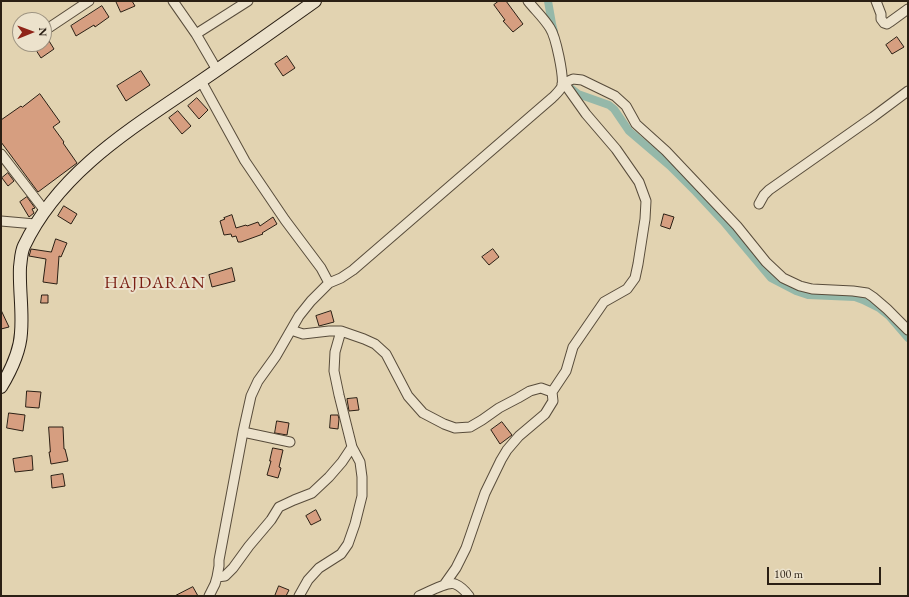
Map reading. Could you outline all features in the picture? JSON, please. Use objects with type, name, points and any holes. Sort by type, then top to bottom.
[{"type":"main road","points":[[1,387],[19,348],[21,334],[20,277],[23,248],[35,224],[66,185],[102,150],[315,1]]},
{"type":"street","points":[[52,26],[89,1]]},
{"type":"street","points":[[173,1],[196,34],[217,70]]},
{"type":"street","points":[[196,34],[248,1]]},
{"type":"street","points":[[444,585],[456,568],[466,548],[485,493],[507,450],[520,436],[545,414],[553,401],[552,392],[566,371],[573,347],[604,302],[627,289],[635,278],[645,219],[646,201],[639,182],[616,149],[586,114],[562,74],[555,39],[551,30],[528,1]]},
{"type":"street","points":[[876,1],[881,14],[881,19],[887,24],[908,9]]},
{"type":"street","points":[[209,596],[216,584],[219,560],[251,396],[258,381],[276,356],[299,316],[329,283],[341,278],[353,270],[552,98],[567,82],[582,80],[615,96],[626,106],[636,124],[666,151],[737,226],[766,262],[783,278],[812,290],[853,291],[867,293],[887,309],[908,330]]},
{"type":"street","points":[[201,81],[236,147],[285,220],[322,268],[329,283]]},
{"type":"street","points":[[759,204],[769,190],[908,91]]},
{"type":"street","points":[[1,154],[45,211]]},
{"type":"street","points":[[1,220],[35,224]]},
{"type":"street","points":[[291,330],[303,334],[341,331],[375,344],[386,354],[408,396],[423,414],[455,428],[470,427],[499,408],[530,391],[541,388],[552,392]]},
{"type":"street","points":[[299,596],[308,580],[318,568],[341,554],[348,544],[362,496],[360,462],[352,447],[334,371],[335,352],[341,331]]},
{"type":"street","points":[[243,432],[290,442]]},
{"type":"street","points":[[217,577],[226,576],[271,520],[279,507],[312,493],[329,477],[352,447]]},
{"type":"street","points":[[419,596],[449,583],[454,583],[469,596]]},
{"type":"building","points":[[116,1],[132,1],[135,6],[121,12]]},
{"type":"building","points":[[499,1],[506,1],[523,24],[513,32],[503,21],[505,20],[494,5]]},
{"type":"building","points":[[102,6],[109,17],[95,27],[94,25],[76,36],[71,26]]},
{"type":"building","points":[[897,37],[904,47],[892,54],[886,45]]},
{"type":"building","points":[[37,52],[50,52],[41,58]]},
{"type":"building","points":[[287,56],[295,68],[283,76],[275,64]]},
{"type":"building","points":[[141,71],[150,85],[126,101],[117,86]]},
{"type":"building","points":[[40,94],[60,122],[53,127],[77,163],[38,192],[1,142],[1,120]]},
{"type":"building","points":[[197,98],[208,110],[199,119],[188,106]]},
{"type":"building","points":[[178,111],[191,126],[182,134],[169,118]]},
{"type":"building","points":[[8,173],[14,181],[8,186],[2,178]]},
{"type":"building","points":[[27,197],[35,208],[32,209],[34,213],[29,217],[20,202]]},
{"type":"building","points":[[64,206],[77,214],[71,224],[58,216]]},
{"type":"building","points":[[664,214],[674,217],[670,229],[661,226]]},
{"type":"building","points":[[232,215],[236,228],[258,222],[260,226],[273,217],[277,224],[262,233],[263,234],[238,242],[236,236],[232,237],[231,234],[224,235],[220,221]]},
{"type":"building","points":[[56,239],[67,243],[61,257],[59,256],[57,284],[43,282],[46,259],[29,256],[31,249],[51,252]]},
{"type":"building","points":[[493,249],[499,257],[489,265],[482,257]]},
{"type":"building","points":[[232,268],[235,281],[212,287],[209,275]]},
{"type":"building","points":[[42,295],[48,295],[48,303],[41,303]]},
{"type":"building","points":[[1,310],[9,327],[1,329]]},
{"type":"building","points":[[331,311],[334,322],[319,326],[316,316]]},
{"type":"building","points":[[27,391],[41,392],[39,408],[26,407]]},
{"type":"building","points":[[357,398],[359,410],[349,411],[347,399]]},
{"type":"building","points":[[9,413],[25,415],[23,431],[7,428]]},
{"type":"building","points":[[331,415],[338,415],[338,429],[330,428]]},
{"type":"building","points":[[277,421],[289,423],[287,435],[275,433]]},
{"type":"building","points":[[502,422],[512,435],[500,444],[491,430]]},
{"type":"building","points":[[49,427],[63,427],[64,449],[68,461],[51,464],[49,452]]},
{"type":"building","points":[[273,448],[283,450],[278,478],[267,475]]},
{"type":"building","points":[[32,456],[33,470],[15,472],[13,459]]},
{"type":"building","points":[[63,474],[65,486],[52,488],[51,476]]},
{"type":"building","points":[[316,510],[321,520],[311,525],[306,516]]},
{"type":"building","points":[[279,586],[289,590],[286,596],[275,596]]},
{"type":"building","points":[[193,587],[198,596],[175,596]]},
{"type":"waterway","points":[[548,1],[554,32]]},
{"type":"waterway","points":[[569,86],[578,94],[609,105],[614,109],[629,131],[670,166],[696,192],[723,221],[771,278],[796,291],[808,295],[855,297],[863,300],[879,308],[889,316],[908,338]]},
{"type":"district","name":"HAJDARAN","points":[[155,283]]}]
